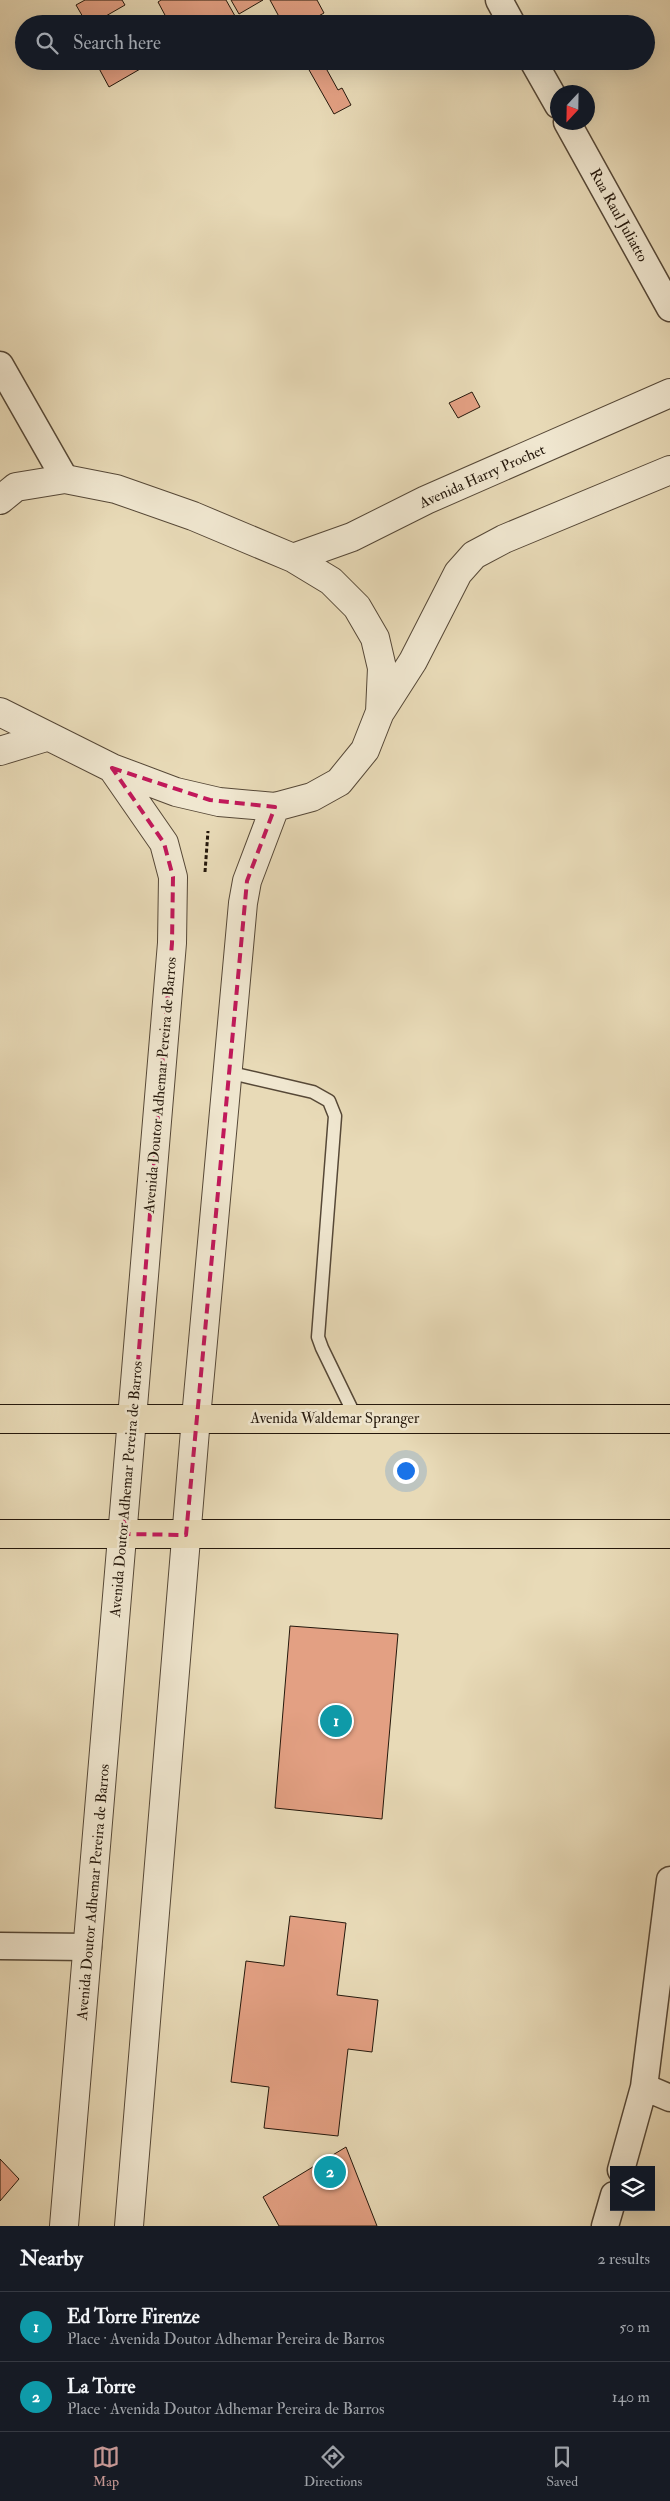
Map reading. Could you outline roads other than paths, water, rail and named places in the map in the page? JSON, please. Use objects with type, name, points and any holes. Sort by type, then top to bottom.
[{"type":"main road","name":"Avenida Waldemar Spranger","points":[[0,1419],[670,1419]]},
{"type":"main road","points":[[0,1534],[670,1534]]},
{"type":"street","points":[[499,0],[507,15]]},
{"type":"street","points":[[538,70],[550,91]]},
{"type":"street","name":"Rua Raul Juliatto","points":[[571,130],[670,308]]},
{"type":"street","points":[[0,365],[65,479]]},
{"type":"street","name":"Avenida Harry Prochet","points":[[293,558],[352,537],[426,500],[670,393]]},
{"type":"street","points":[[0,712],[46,737],[112,768],[176,792],[210,800],[275,807],[312,797],[339,782],[365,750],[380,712],[413,661],[454,579],[474,555],[504,539],[670,470]]},
{"type":"street","points":[[0,500],[16,487],[65,479],[116,489],[193,516],[293,558],[332,581],[357,607],[375,638],[382,668],[380,712]]},
{"type":"street","points":[[0,751],[46,737]]},
{"type":"street","name":"Avenida Doutor Adhemar Pereira de Barros","points":[[64,2226],[124,1534],[172,943],[173,877],[164,843],[112,768]]},
{"type":"street","points":[[129,2226],[186,1535],[227,1072],[247,881],[275,807]]},
{"type":"street","points":[[622,2166],[644,2087],[670,1880]]},
{"type":"street","points":[[0,1946],[88,1947]]},
{"type":"street","points":[[644,2087],[670,2098]]},
{"type":"street","points":[[605,2226],[610,2209]]},
{"type":"lane","points":[[227,1072],[313,1092],[329,1101],[334,1116],[318,1336],[356,1418]]},
{"type":"place","name":"Ed Torre Firenze","points":[[336,1721]]},
{"type":"place","name":"La Torre","points":[[330,2172]]}]
